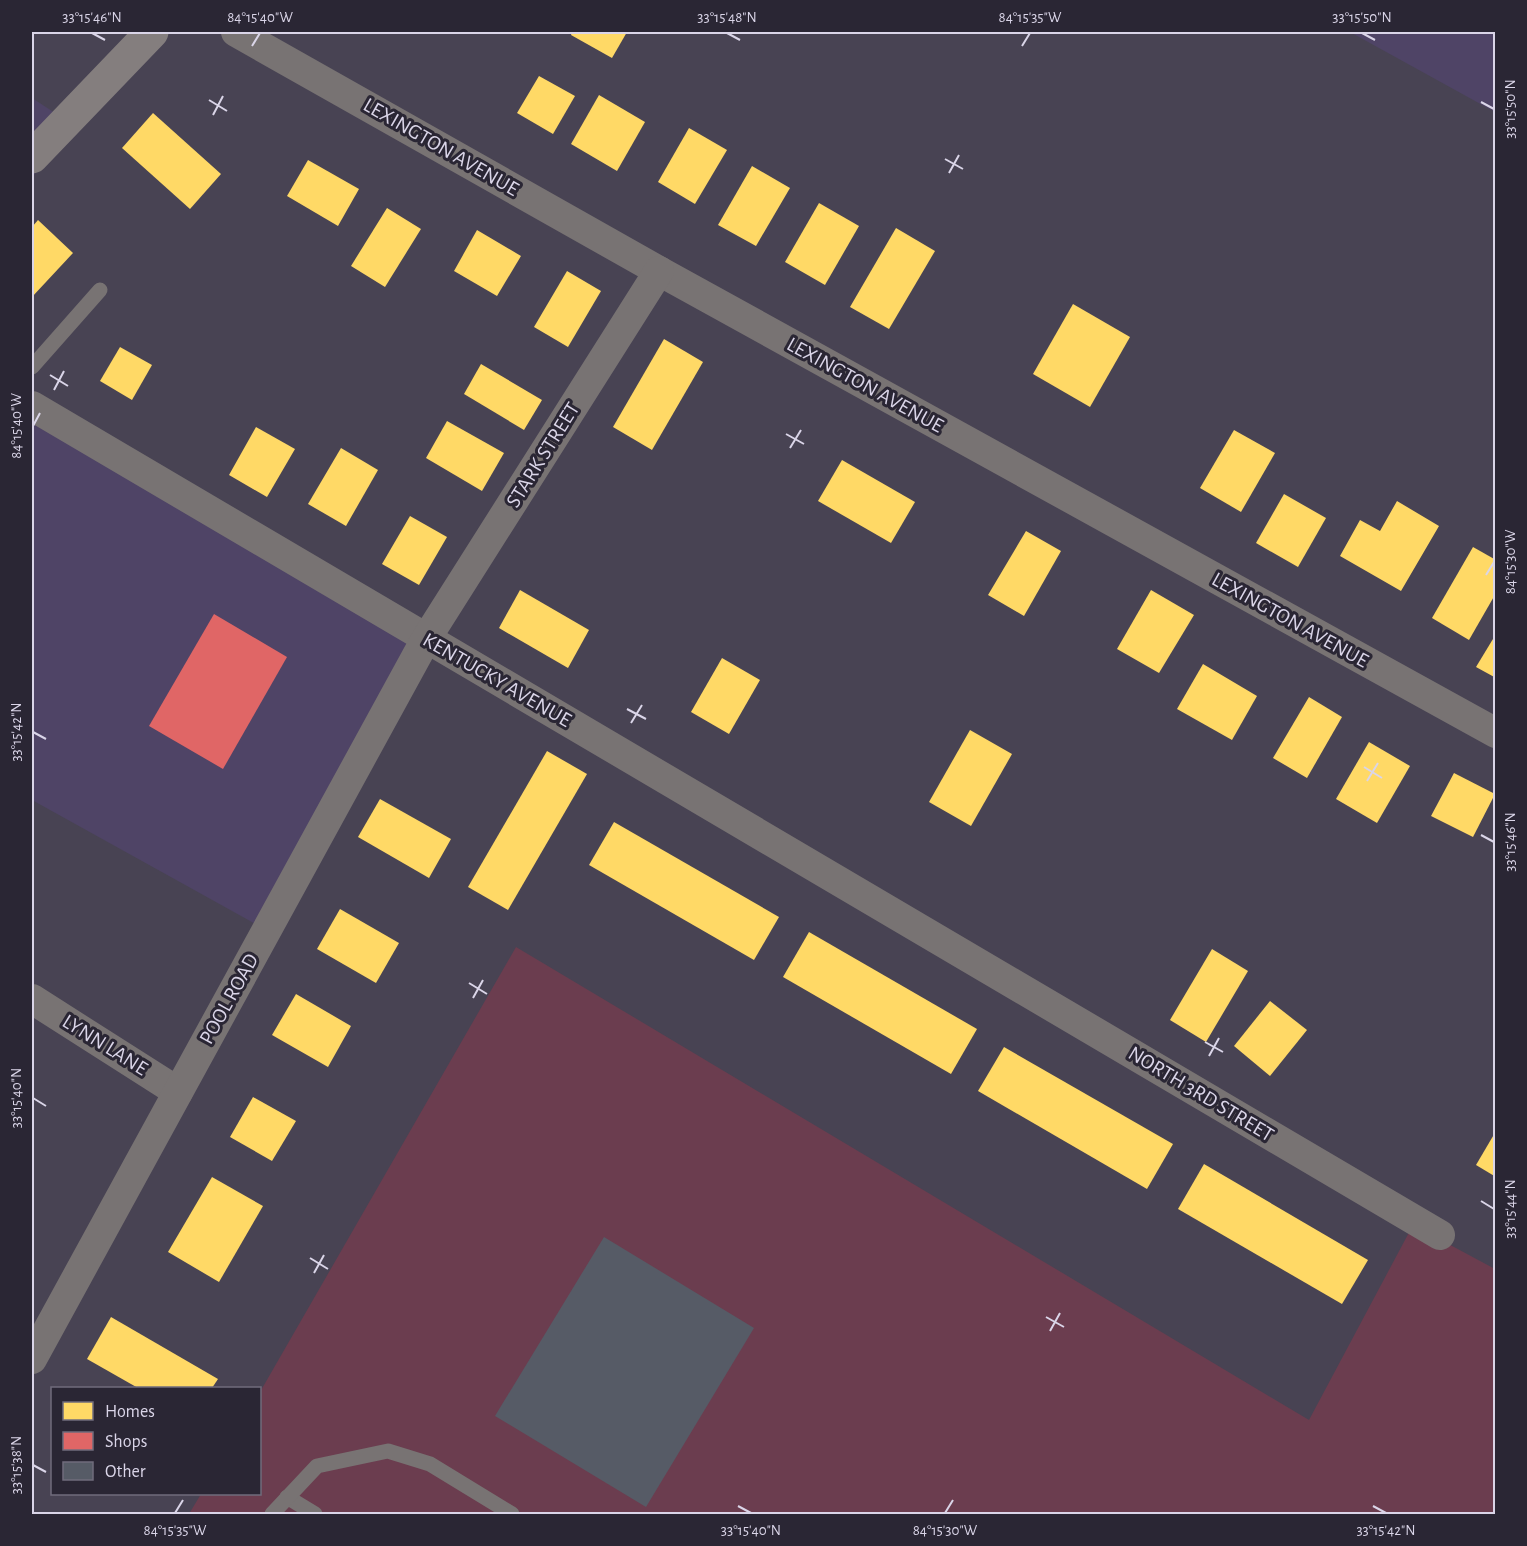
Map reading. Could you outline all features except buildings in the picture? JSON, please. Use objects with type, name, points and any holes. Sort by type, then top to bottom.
[{"type":"street","points":[[32,157],[152,32]]},
{"type":"street","name":"LEXINGTON AVENUE","points":[[236,32],[659,271],[1496,733]]},
{"type":"street","name":"STARK STREET","points":[[426,639],[659,271]]},
{"type":"street","name":"KENTUCKY AVENUE","points":[[32,406],[962,953]]},
{"type":"street","name":"POOL ROAD","points":[[32,1359],[426,639]]},
{"type":"street","name":"NORTH 3RD STREET","points":[[962,953],[1440,1235]]},
{"type":"street","name":"LYNN LANE","points":[[32,999],[177,1092]]},
{"type":"lane","points":[[32,367],[100,290]]},
{"type":"lane","points":[[272,1515],[317,1466],[388,1451],[430,1464],[512,1515]]},
{"type":"lane","points":[[287,1497],[315,1515]]},
{"type":"shaded area","points":[[1350,32],[1495,32],[1495,112]]},
{"type":"shaded area","points":[[32,98],[78,128],[32,177]]},
{"type":"shaded area","points":[[32,418],[434,642],[272,933],[32,800]]},
{"type":"shaded area","points":[[516,947],[1309,1420],[1413,1225],[1495,1269],[1495,1514],[189,1514],[200,1495],[261,1495],[261,1390]]}]
